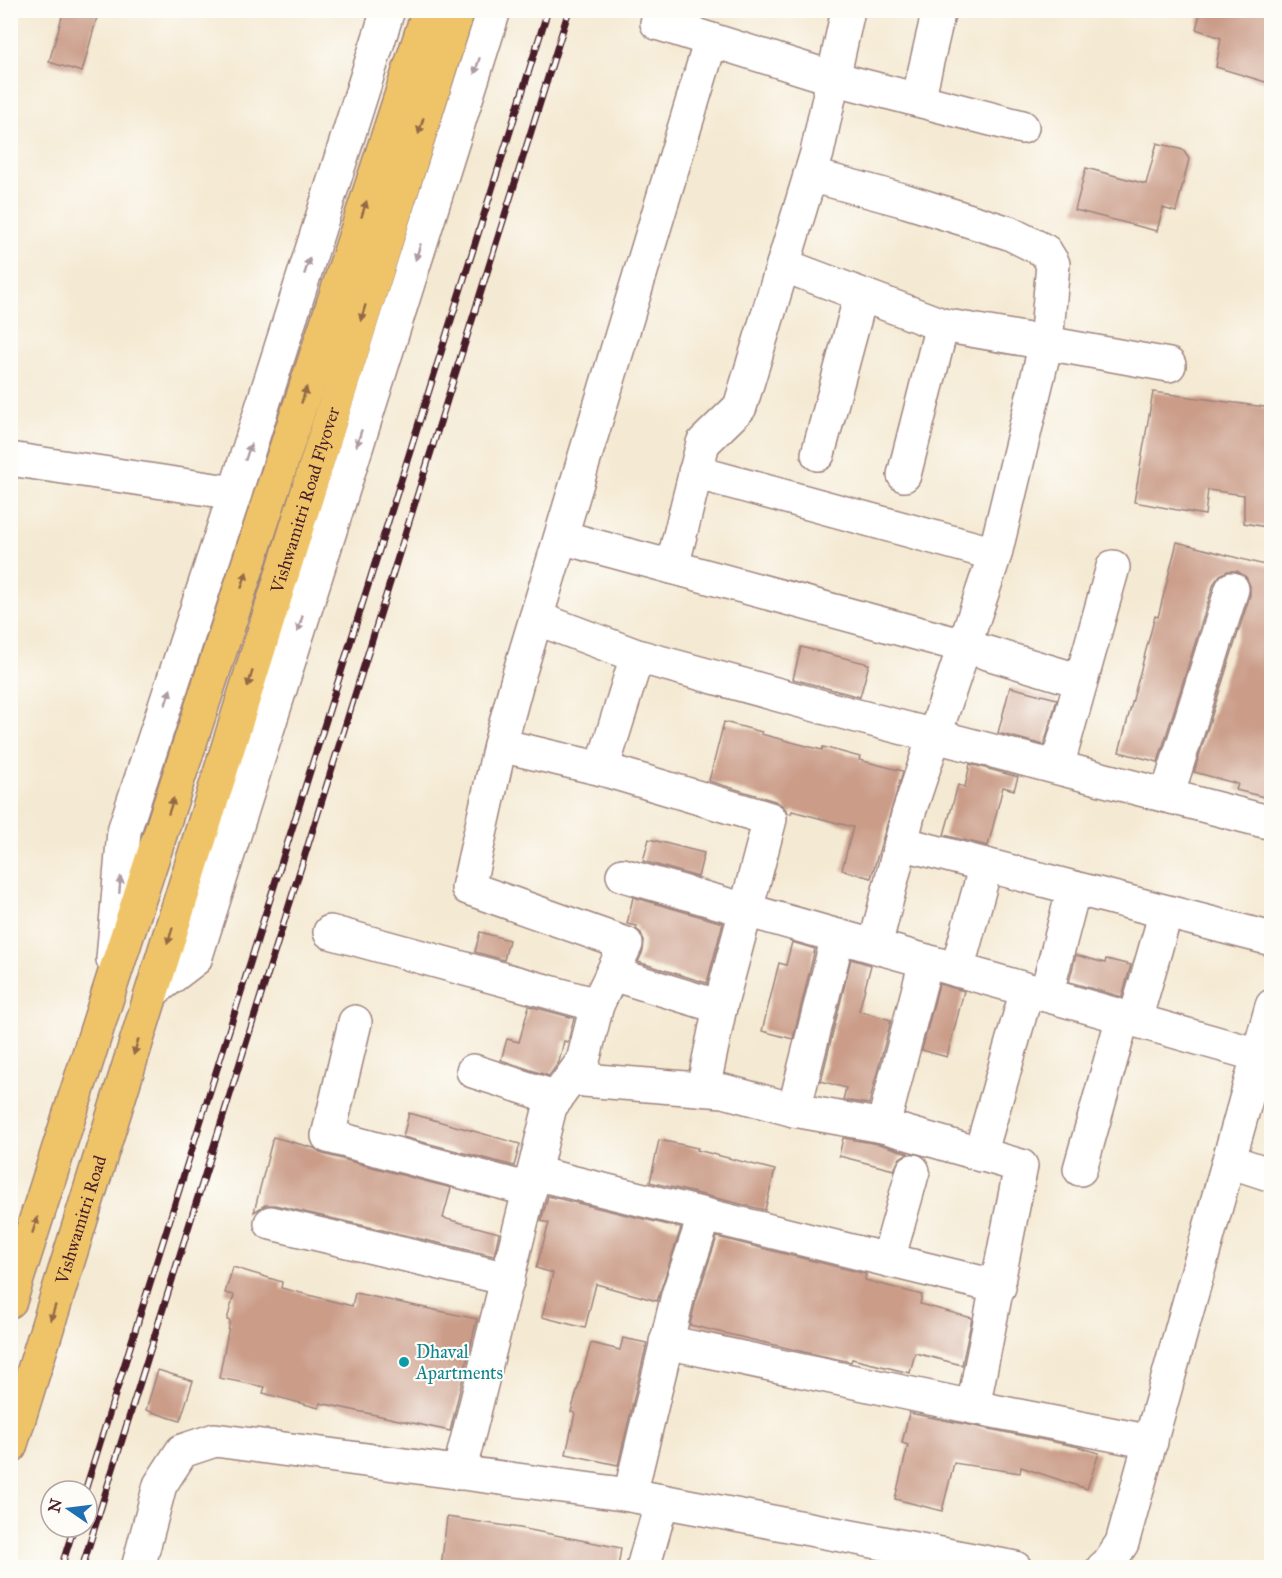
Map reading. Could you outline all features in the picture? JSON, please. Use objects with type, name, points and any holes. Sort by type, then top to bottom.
[{"type":"main road","name":"Vishwamitri Road Flyover","points":[[111,985],[429,10]]},
{"type":"main road","name":"Vishwamitri Road Flyover","points":[[153,991],[458,10]]},
{"type":"main road","points":[[10,1301],[111,985]]},
{"type":"main road","name":"Vishwamitri Road","points":[[10,1447],[153,991]]},
{"type":"street","points":[[111,985],[124,831],[235,493],[388,10]]},
{"type":"street","points":[[153,991],[195,959],[494,10]]},
{"type":"street","points":[[662,10],[657,23],[833,78],[1022,127]]},
{"type":"street","points":[[672,567],[703,443],[740,407],[810,175],[848,10]]},
{"type":"street","points":[[918,100],[939,10]]},
{"type":"street","points":[[459,1473],[550,1107],[583,1061],[597,1005],[626,944],[468,888],[500,746],[536,618],[711,40]]},
{"type":"street","points":[[810,175],[906,201],[1009,233],[1045,251],[1053,264],[1046,343],[995,554],[908,815],[875,946]]},
{"type":"street","points":[[783,265],[942,325],[1169,365]]},
{"type":"street","points":[[818,454],[861,295]]},
{"type":"street","points":[[904,475],[942,325]]},
{"type":"street","points":[[10,459],[235,493]]},
{"type":"street","points":[[695,472],[995,554]]},
{"type":"street","points":[[561,537],[964,646],[1081,681]]},
{"type":"street","points":[[1056,767],[1113,567]]},
{"type":"street","points":[[1167,796],[1232,589]]},
{"type":"street","points":[[536,618],[637,656],[933,736],[1272,823]]},
{"type":"street","points":[[602,769],[637,656]]},
{"type":"street","points":[[500,746],[602,769],[770,819],[720,1007],[703,1089]]},
{"type":"street","points":[[901,843],[1272,939]]},
{"type":"street","points":[[883,1126],[941,965],[986,866]]},
{"type":"street","points":[[623,875],[1258,1055]]},
{"type":"street","points":[[980,1155],[1074,888]]},
{"type":"street","points":[[1080,1169],[1166,912]]},
{"type":"street","points":[[330,932],[597,1005]]},
{"type":"street","points":[[795,1110],[838,936]]},
{"type":"street","points":[[612,974],[720,1007]]},
{"type":"street","points":[[1103,1568],[1122,1543],[1271,1007]]},
{"type":"street","points":[[355,1022],[328,1136],[532,1182],[705,1215],[999,1287]]},
{"type":"street","points":[[473,1071],[564,1089],[724,1091],[795,1110],[883,1126],[1021,1166],[999,1287],[973,1407]]},
{"type":"street","points":[[1229,1161],[1272,1174]]},
{"type":"street","points":[[888,1260],[913,1171]]},
{"type":"street","points":[[630,1495],[678,1295],[705,1215]]},
{"type":"street","points":[[271,1223],[508,1279]]},
{"type":"street","points":[[666,1342],[1151,1442]]},
{"type":"street","points":[[138,1568],[160,1485],[182,1451],[215,1440],[630,1495],[1015,1568]]},
{"type":"street","points":[[643,1568],[662,1501]]},
{"type":"building","points":[[64,10],[99,10],[82,72],[49,62]]},
{"type":"building","points":[[1201,10],[1272,10],[1272,84],[1216,67],[1221,38],[1196,29]]},
{"type":"building","points":[[1157,143],[1183,150],[1189,159],[1176,212],[1163,208],[1157,231],[1075,210],[1086,168],[1146,184]]},
{"type":"building","points":[[1153,392],[1272,408],[1272,528],[1244,523],[1244,495],[1208,490],[1205,515],[1134,502]]},
{"type":"building","points":[[1177,542],[1272,567],[1272,799],[1236,790],[1238,784],[1194,772],[1250,595],[1250,586],[1246,577],[1237,571],[1228,571],[1220,575],[1214,583],[1158,762],[1119,752]]},
{"type":"building","points":[[801,647],[869,664],[860,697],[793,679]]},
{"type":"building","points":[[1010,687],[1057,699],[1044,745],[998,733]]},
{"type":"building","points":[[724,722],[822,750],[823,747],[860,757],[859,760],[903,771],[871,878],[842,870],[853,827],[792,811],[791,814],[775,801],[709,781]]},
{"type":"building","points":[[970,764],[1018,777],[1014,790],[1003,787],[988,846],[944,835],[958,785],[965,787]]},
{"type":"building","points":[[649,839],[704,853],[698,877],[643,861]]},
{"type":"building","points":[[633,897],[723,923],[707,983],[638,962],[644,941],[641,933],[636,929],[637,926],[627,924]]},
{"type":"building","points":[[480,932],[509,940],[504,960],[475,952]]},
{"type":"building","points":[[792,942],[815,949],[793,1039],[762,1031],[779,963],[786,965]]},
{"type":"building","points":[[1076,955],[1105,963],[1106,959],[1131,965],[1122,997],[1069,982]]},
{"type":"building","points":[[851,959],[871,965],[859,1011],[891,1020],[869,1104],[843,1100],[846,1088],[821,1081]]},
{"type":"building","points":[[939,984],[964,991],[947,1057],[922,1050]]},
{"type":"building","points":[[529,1006],[574,1018],[568,1042],[564,1041],[559,1062],[549,1076],[501,1060],[507,1039],[519,1042]]},
{"type":"building","points":[[409,1113],[520,1144],[514,1166],[403,1137]]},
{"type":"building","points":[[273,1137],[314,1148],[323,1154],[451,1188],[443,1218],[499,1233],[494,1256],[275,1205],[265,1205],[254,1212]]},
{"type":"building","points":[[843,1138],[879,1144],[908,1153],[900,1158],[894,1170],[839,1156]]},
{"type":"building","points":[[659,1140],[698,1148],[697,1150],[775,1170],[765,1210],[650,1182]]},
{"type":"building","points":[[548,1196],[681,1228],[657,1301],[596,1284],[585,1328],[542,1317],[553,1273],[536,1268],[549,1223],[541,1221]]},
{"type":"building","points":[[717,1237],[866,1274],[865,1280],[922,1295],[920,1304],[972,1318],[962,1365],[915,1353],[910,1373],[852,1359],[851,1362],[804,1352],[690,1325]]},
{"type":"building","points":[[233,1267],[282,1282],[281,1288],[352,1306],[355,1293],[477,1319],[450,1431],[320,1403],[319,1408],[263,1393],[265,1387],[219,1378],[230,1321],[227,1320],[234,1295],[225,1293]]},
{"type":"building","points":[[623,1338],[647,1343],[618,1465],[566,1454],[575,1413],[571,1412],[591,1343],[620,1350]]},
{"type":"building","points":[[158,1370],[193,1381],[180,1421],[146,1410]]},
{"type":"building","points":[[909,1413],[1099,1453],[1087,1489],[1021,1467],[1020,1473],[954,1463],[942,1511],[895,1499],[908,1445],[902,1443]]},
{"type":"building","points":[[447,1517],[520,1528],[621,1548],[618,1568],[441,1568]]},
{"type":"railway","points":[[89,1479],[548,10]]},
{"type":"railway","points":[[82,1568],[569,10]]},
{"type":"railway","points":[[61,1568],[70,1539]]},
{"type":"place","name":"Dhaval Apartments","points":[[404,1362]]}]
